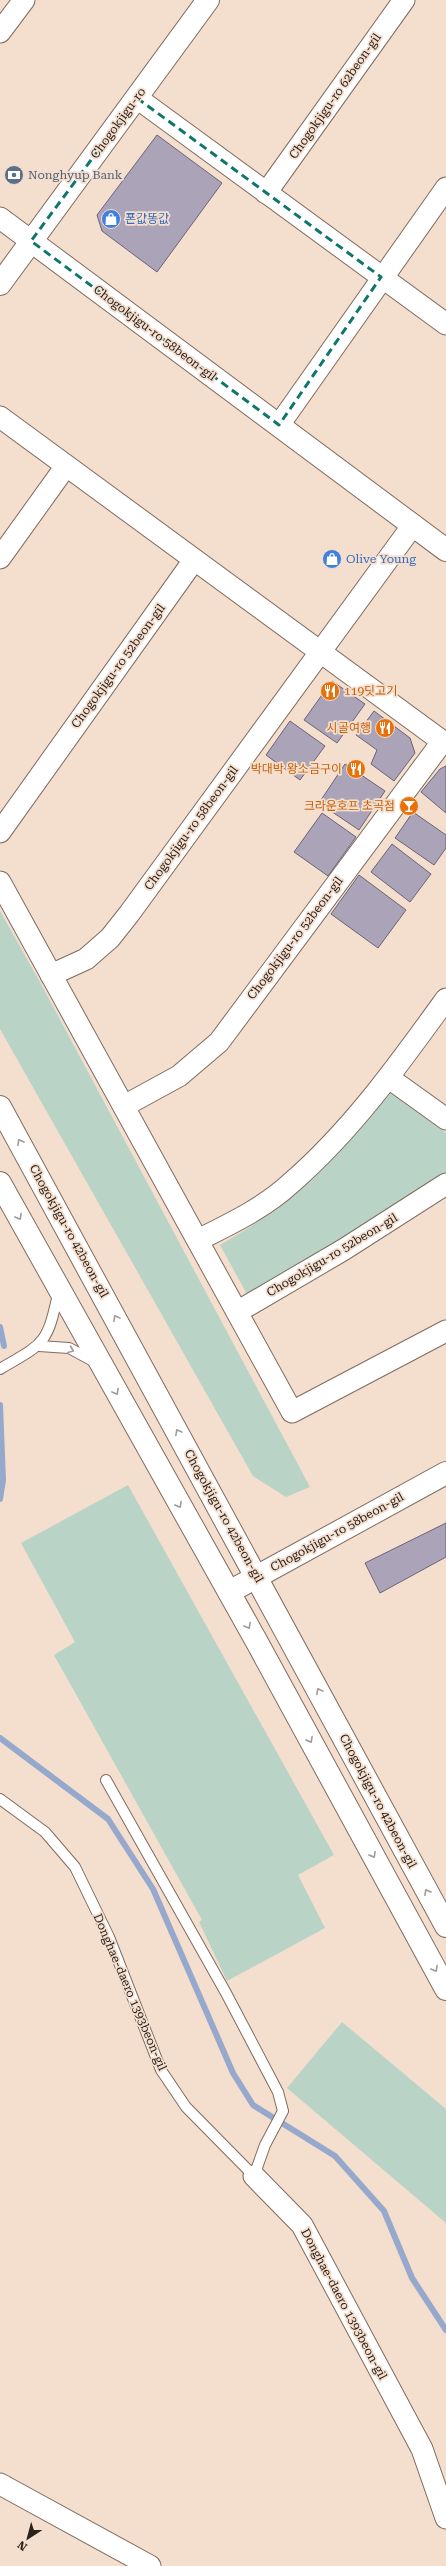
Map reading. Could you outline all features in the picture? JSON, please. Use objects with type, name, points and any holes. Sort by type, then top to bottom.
[{"type":"street","points":[[0,32],[24,0]]},
{"type":"street","name":"Chogokjigu-ro","points":[[0,284],[208,0]]},
{"type":"street","name":"Chogokjigu-ro 62beon-gil","points":[[266,193],[404,0]]},
{"type":"street","points":[[136,98],[446,324]]},
{"type":"street","points":[[279,425],[381,277],[446,188]]},
{"type":"street","points":[[0,218],[31,241]]},
{"type":"street","name":"Chogokjigu-ro 58beon-gil","points":[[31,241],[446,550]]},
{"type":"street","name":"Chogokjigu-ro 52beon-gil","points":[[0,417],[444,743],[219,1042],[179,1076],[124,1106]]},
{"type":"street","points":[[0,558],[66,466]]},
{"type":"street","name":"Chogokjigu-ro 58beon-gil","points":[[51,975],[86,959],[110,938],[321,653],[413,525]]},
{"type":"street","name":"Chogokjigu-ro 52beon-gil","points":[[0,832],[194,560]]},
{"type":"street","points":[[0,882],[292,1412],[446,1331]]},
{"type":"street","points":[[198,1240],[248,1214],[290,1184],[338,1137],[389,1078],[446,999]]},
{"type":"street","points":[[389,1078],[446,1119]]},
{"type":"street","name":"Chogokjigu-ro 42beon-gil","points":[[0,1107],[446,1926]]},
{"type":"street","points":[[0,1183],[229,1592],[446,1989]]},
{"type":"street","name":"Chogokjigu-ro 52beon-gil","points":[[237,1312],[343,1250],[446,1184]]},
{"type":"street","name":"Chogokjigu-ro 58beon-gil","points":[[229,1592],[446,1472]]},
{"type":"street","name":"Donghae-daero 1393beon-gil","points":[[254,2176],[302,2225],[422,2449],[446,2518]]},
{"type":"street","points":[[0,2484],[150,2566]]},
{"type":"lane","points":[[0,1369],[39,1346],[51,1326],[59,1290]]},
{"type":"lane","points":[[39,1346],[69,1348],[100,1364]]},
{"type":"lane","points":[[106,1780],[226,1994],[278,2092],[283,2111],[266,2145],[254,2176]]},
{"type":"lane","name":"Donghae-daero 1393beon-gil","points":[[0,1799],[45,1832],[75,1867],[109,1937],[161,2070],[186,2107],[254,2176]]},
{"type":"highlighted area","points":[[137,98],[381,277],[279,425],[31,241]]},
{"type":"green space","points":[[0,911],[41,984],[310,1487],[286,1497],[253,1476],[0,1029]]},
{"type":"green space","points":[[389,1091],[446,1133],[446,1173],[249,1298],[220,1245],[250,1227],[309,1180]]},
{"type":"green space","points":[[128,1485],[334,1855],[298,1875],[325,1928],[227,1981],[199,1922],[202,1920],[54,1655],[75,1642],[21,1543]]},
{"type":"green space","points":[[342,2022],[446,2109],[446,2223],[287,2088]]},
{"type":"building","points":[[157,135],[222,183],[157,272],[102,231],[97,215]]},
{"type":"building","points":[[332,681],[365,704],[337,743],[304,720]]},
{"type":"building","points":[[374,711],[410,738],[415,753],[394,781],[371,764],[377,750],[356,735]]},
{"type":"building","points":[[290,721],[325,746],[300,780],[266,755]]},
{"type":"building","points":[[345,764],[385,791],[359,830],[319,803]]},
{"type":"building","points":[[446,766],[446,813],[421,792],[440,769]]},
{"type":"building","points":[[413,812],[446,835],[446,848],[434,865],[395,838]]},
{"type":"building","points":[[322,813],[356,837],[328,876],[294,852]]},
{"type":"building","points":[[392,844],[431,874],[410,902],[371,872]]},
{"type":"building","points":[[359,875],[406,910],[378,948],[331,914]]},
{"type":"building","points":[[446,1523],[446,1557],[380,1593],[365,1563]]},
{"type":"waterway","points":[[0,1327],[4,1346]]},
{"type":"waterway","points":[[0,1405],[3,1480],[0,1499]]},
{"type":"waterway","points":[[0,1738],[108,1819],[153,1889],[233,2073],[253,2105],[335,2156],[384,2211],[412,2278],[446,2330]]},
{"type":"place","name":"Nonghyup Bank","points":[[14,175]]},
{"type":"place","name":"폰값똥값","points":[[111,219]]},
{"type":"place","name":"Olive Young","points":[[332,559]]},
{"type":"place","name":"119딧고기","points":[[330,691]]},
{"type":"place","name":"시골여행","points":[[385,728]]},
{"type":"place","name":"박대박 왕소금구이","points":[[356,769]]},
{"type":"place","name":"크라운호프 초곡점","points":[[409,806]]}]
